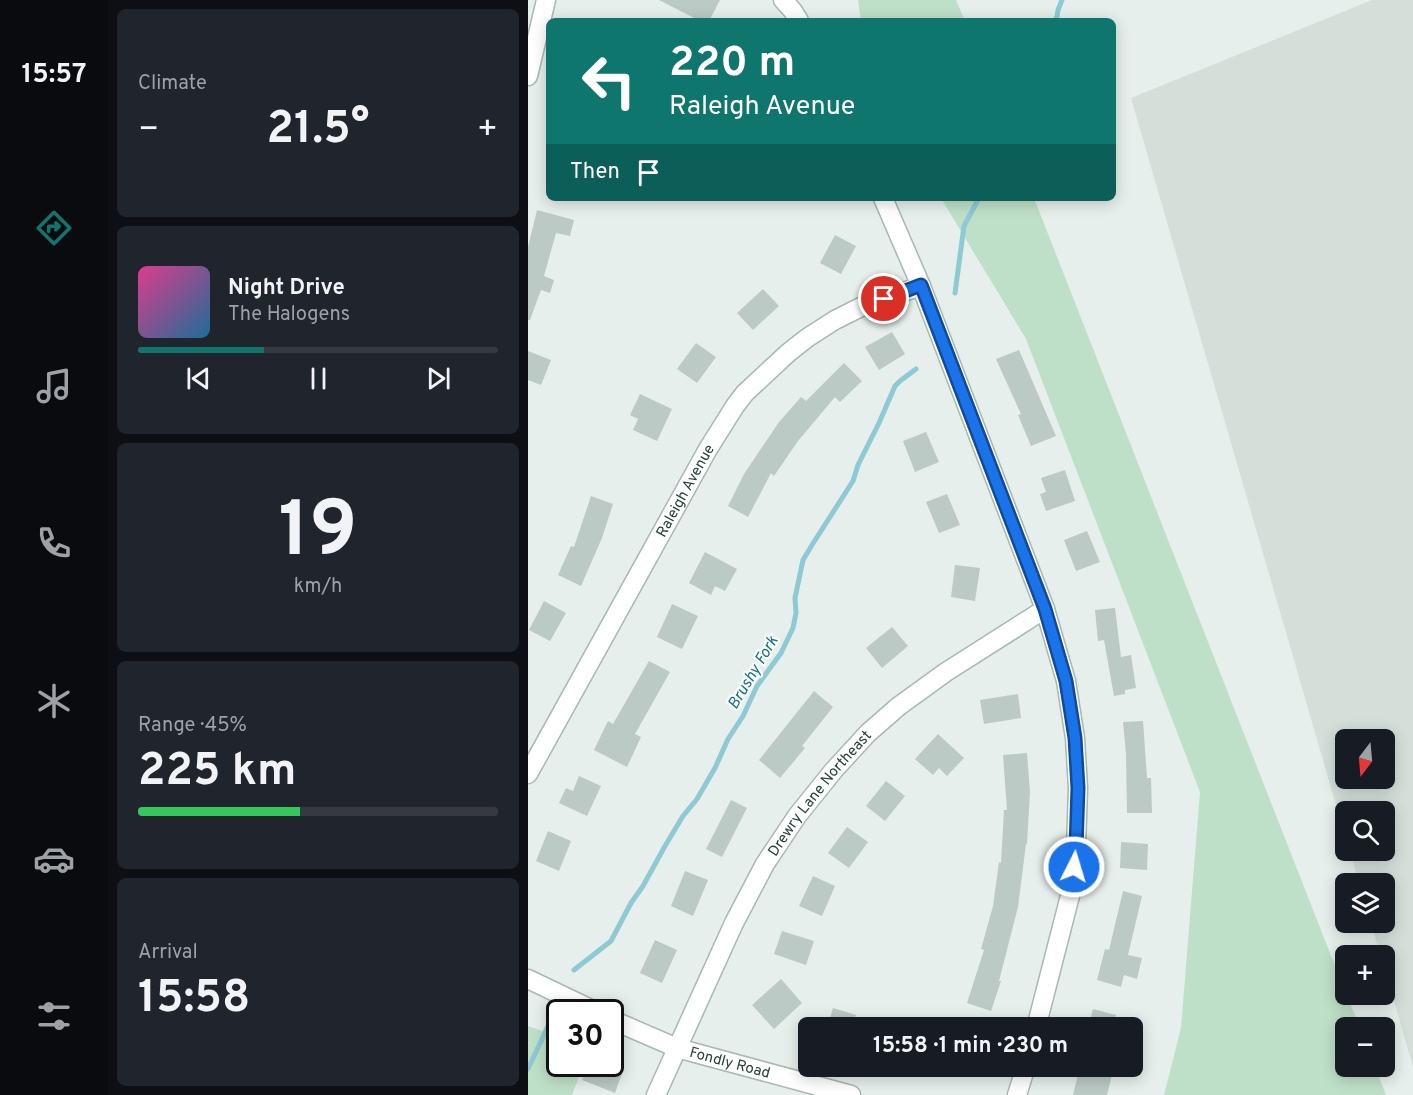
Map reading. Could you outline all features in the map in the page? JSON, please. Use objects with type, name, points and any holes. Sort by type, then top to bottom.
[{"type":"street","points":[[528,76],[546,0]]},
{"type":"street","points":[[783,0],[797,18]]},
{"type":"street","points":[[884,201],[921,285],[1045,609],[1066,681],[1075,738],[1078,788],[1076,847],[1072,888],[1039,1017]]},
{"type":"street","name":"Raleigh Avenue","points":[[528,774],[708,449],[745,393],[788,353],[835,320],[866,305],[921,285]]},
{"type":"street","name":"Drewry Lane Northeast","points":[[656,1095],[734,923],[765,864],[797,816],[868,733],[899,706],[946,672],[1045,609]]},
{"type":"street","points":[[528,979],[570,999]]},
{"type":"street","name":"Fondly Road","points":[[624,1025],[678,1048],[851,1095]]},
{"type":"street","points":[[1017,1095],[1023,1077]]},
{"type":"shaded area","points":[[1372,0],[1413,0],[1413,1067],[1395,1005],[1395,945],[1377,945],[1374,933],[1395,933],[1395,873],[1356,873],[1353,861],[1395,861],[1395,801],[1335,802],[1131,98]]},
{"type":"green space","points":[[858,0],[956,0],[964,18],[861,18]]},
{"type":"green space","points":[[943,201],[1035,201],[1335,966],[1335,1005],[1351,1005],[1356,1017],[1335,1017],[1335,1077],[1379,1077],[1386,1095],[1164,1095],[1181,1028],[1200,792],[1026,339]]},
{"type":"green space","points":[[528,1026],[546,1032],[546,1077],[579,1077],[572,1095],[528,1095]]},
{"type":"building","points":[[659,0],[720,0],[711,18],[694,18]]},
{"type":"building","points":[[537,210],[574,220],[570,236],[556,233],[544,276],[554,280],[550,293],[541,290],[530,320],[528,320],[528,247]]},
{"type":"building","points":[[835,235],[856,246],[841,274],[820,263]]},
{"type":"building","points":[[763,289],[779,306],[753,330],[737,313]]},
{"type":"building","points":[[892,332],[905,354],[879,370],[865,347]]},
{"type":"building","points":[[696,343],[716,357],[697,383],[677,369]]},
{"type":"building","points":[[1019,350],[1056,436],[1031,446],[1018,415],[1021,414],[996,359]]},
{"type":"building","points":[[528,351],[551,360],[541,385],[528,380]]},
{"type":"building","points":[[844,363],[862,381],[840,402],[835,397],[798,441],[774,476],[771,473],[748,517],[728,506],[744,474],[779,422],[801,397],[806,401]]},
{"type":"building","points":[[640,394],[672,409],[657,441],[633,430],[638,419],[630,415]]},
{"type":"building","points":[[926,432],[939,462],[915,472],[903,441]]},
{"type":"building","points":[[1065,470],[1075,501],[1046,511],[1040,494],[1046,492],[1041,478]]},
{"type":"building","points":[[947,494],[960,525],[939,533],[926,502]]},
{"type":"building","points":[[591,496],[613,504],[602,538],[581,586],[558,575],[571,546],[574,547]]},
{"type":"building","points":[[1087,531],[1100,562],[1076,571],[1064,540]]},
{"type":"building","points":[[705,552],[737,569],[725,591],[715,586],[711,595],[689,583]]},
{"type":"building","points":[[955,565],[980,568],[975,601],[951,597]]},
{"type":"building","points":[[544,601],[566,613],[550,641],[529,630]]},
{"type":"building","points":[[672,604],[698,616],[682,649],[657,637]]},
{"type":"building","points":[[1115,608],[1121,657],[1131,655],[1136,688],[1125,690],[1125,694],[1114,696],[1104,640],[1098,641],[1095,610]]},
{"type":"building","points":[[892,627],[908,646],[882,668],[866,648]]},
{"type":"building","points":[[649,661],[670,672],[635,734],[641,737],[627,767],[594,750],[608,721],[613,724]]},
{"type":"building","points":[[814,691],[833,707],[802,746],[805,748],[780,778],[759,760]]},
{"type":"building","points":[[1018,694],[1021,718],[984,724],[980,700]]},
{"type":"building","points":[[1143,721],[1147,778],[1151,778],[1152,813],[1127,813],[1123,722]]},
{"type":"building","points":[[938,734],[964,758],[947,776],[939,768],[933,775],[915,759]]},
{"type":"building","points":[[1027,753],[1030,792],[1027,844],[1018,907],[999,981],[1001,981],[991,1011],[967,1003],[984,950],[981,949],[993,906],[999,862],[1001,863],[1004,810],[1007,810],[1003,755]]},
{"type":"building","points":[[579,776],[601,786],[587,816],[559,803],[566,788],[573,791]]},
{"type":"building","points":[[886,781],[905,796],[885,821],[866,806]]},
{"type":"building","points":[[731,800],[747,808],[722,857],[706,849]]},
{"type":"building","points":[[847,827],[868,842],[849,868],[828,853]]},
{"type":"building","points":[[548,831],[571,841],[559,871],[536,861]]},
{"type":"building","points":[[1121,842],[1148,844],[1147,870],[1120,868]]},
{"type":"building","points":[[685,871],[708,880],[693,916],[671,906]]},
{"type":"building","points":[[813,876],[835,886],[822,916],[799,906]]},
{"type":"building","points":[[1123,891],[1142,896],[1128,955],[1142,958],[1137,979],[1124,975],[1121,987],[1097,980],[1105,949],[1109,950]]},
{"type":"building","points":[[782,931],[814,941],[806,965],[774,954]]},
{"type":"building","points":[[655,940],[677,950],[662,983],[640,973]]},
{"type":"building","points":[[781,979],[802,1003],[774,1029],[752,1005]]},
{"type":"building","points":[[833,1008],[856,1015],[855,1017],[830,1017]]},
{"type":"building","points":[[1093,1009],[1116,1015],[1115,1017],[1091,1017]]},
{"type":"building","points":[[583,1077],[621,1077],[615,1093],[582,1080]]},
{"type":"building","points":[[1077,1077],[1112,1077],[1107,1095],[1073,1095]]},
{"type":"waterway","name":"Brushy Fork","points":[[1056,18],[1062,0]]},
{"type":"waterway","name":"Brushy Fork","points":[[955,293],[964,226],[977,201]]},
{"type":"waterway","name":"Brushy Fork","points":[[574,970],[611,941],[683,816],[697,799],[715,768],[757,686],[781,653],[793,628],[796,613],[795,598],[803,560],[853,481],[858,465],[895,386],[916,369]]},
{"type":"waterway","name":"Brushy Fork","points":[[528,1069],[546,1030]]},
{"type":"route","points":[[884,299],[921,285],[1045,609],[1066,681],[1075,738],[1078,788],[1074,867]]}]
